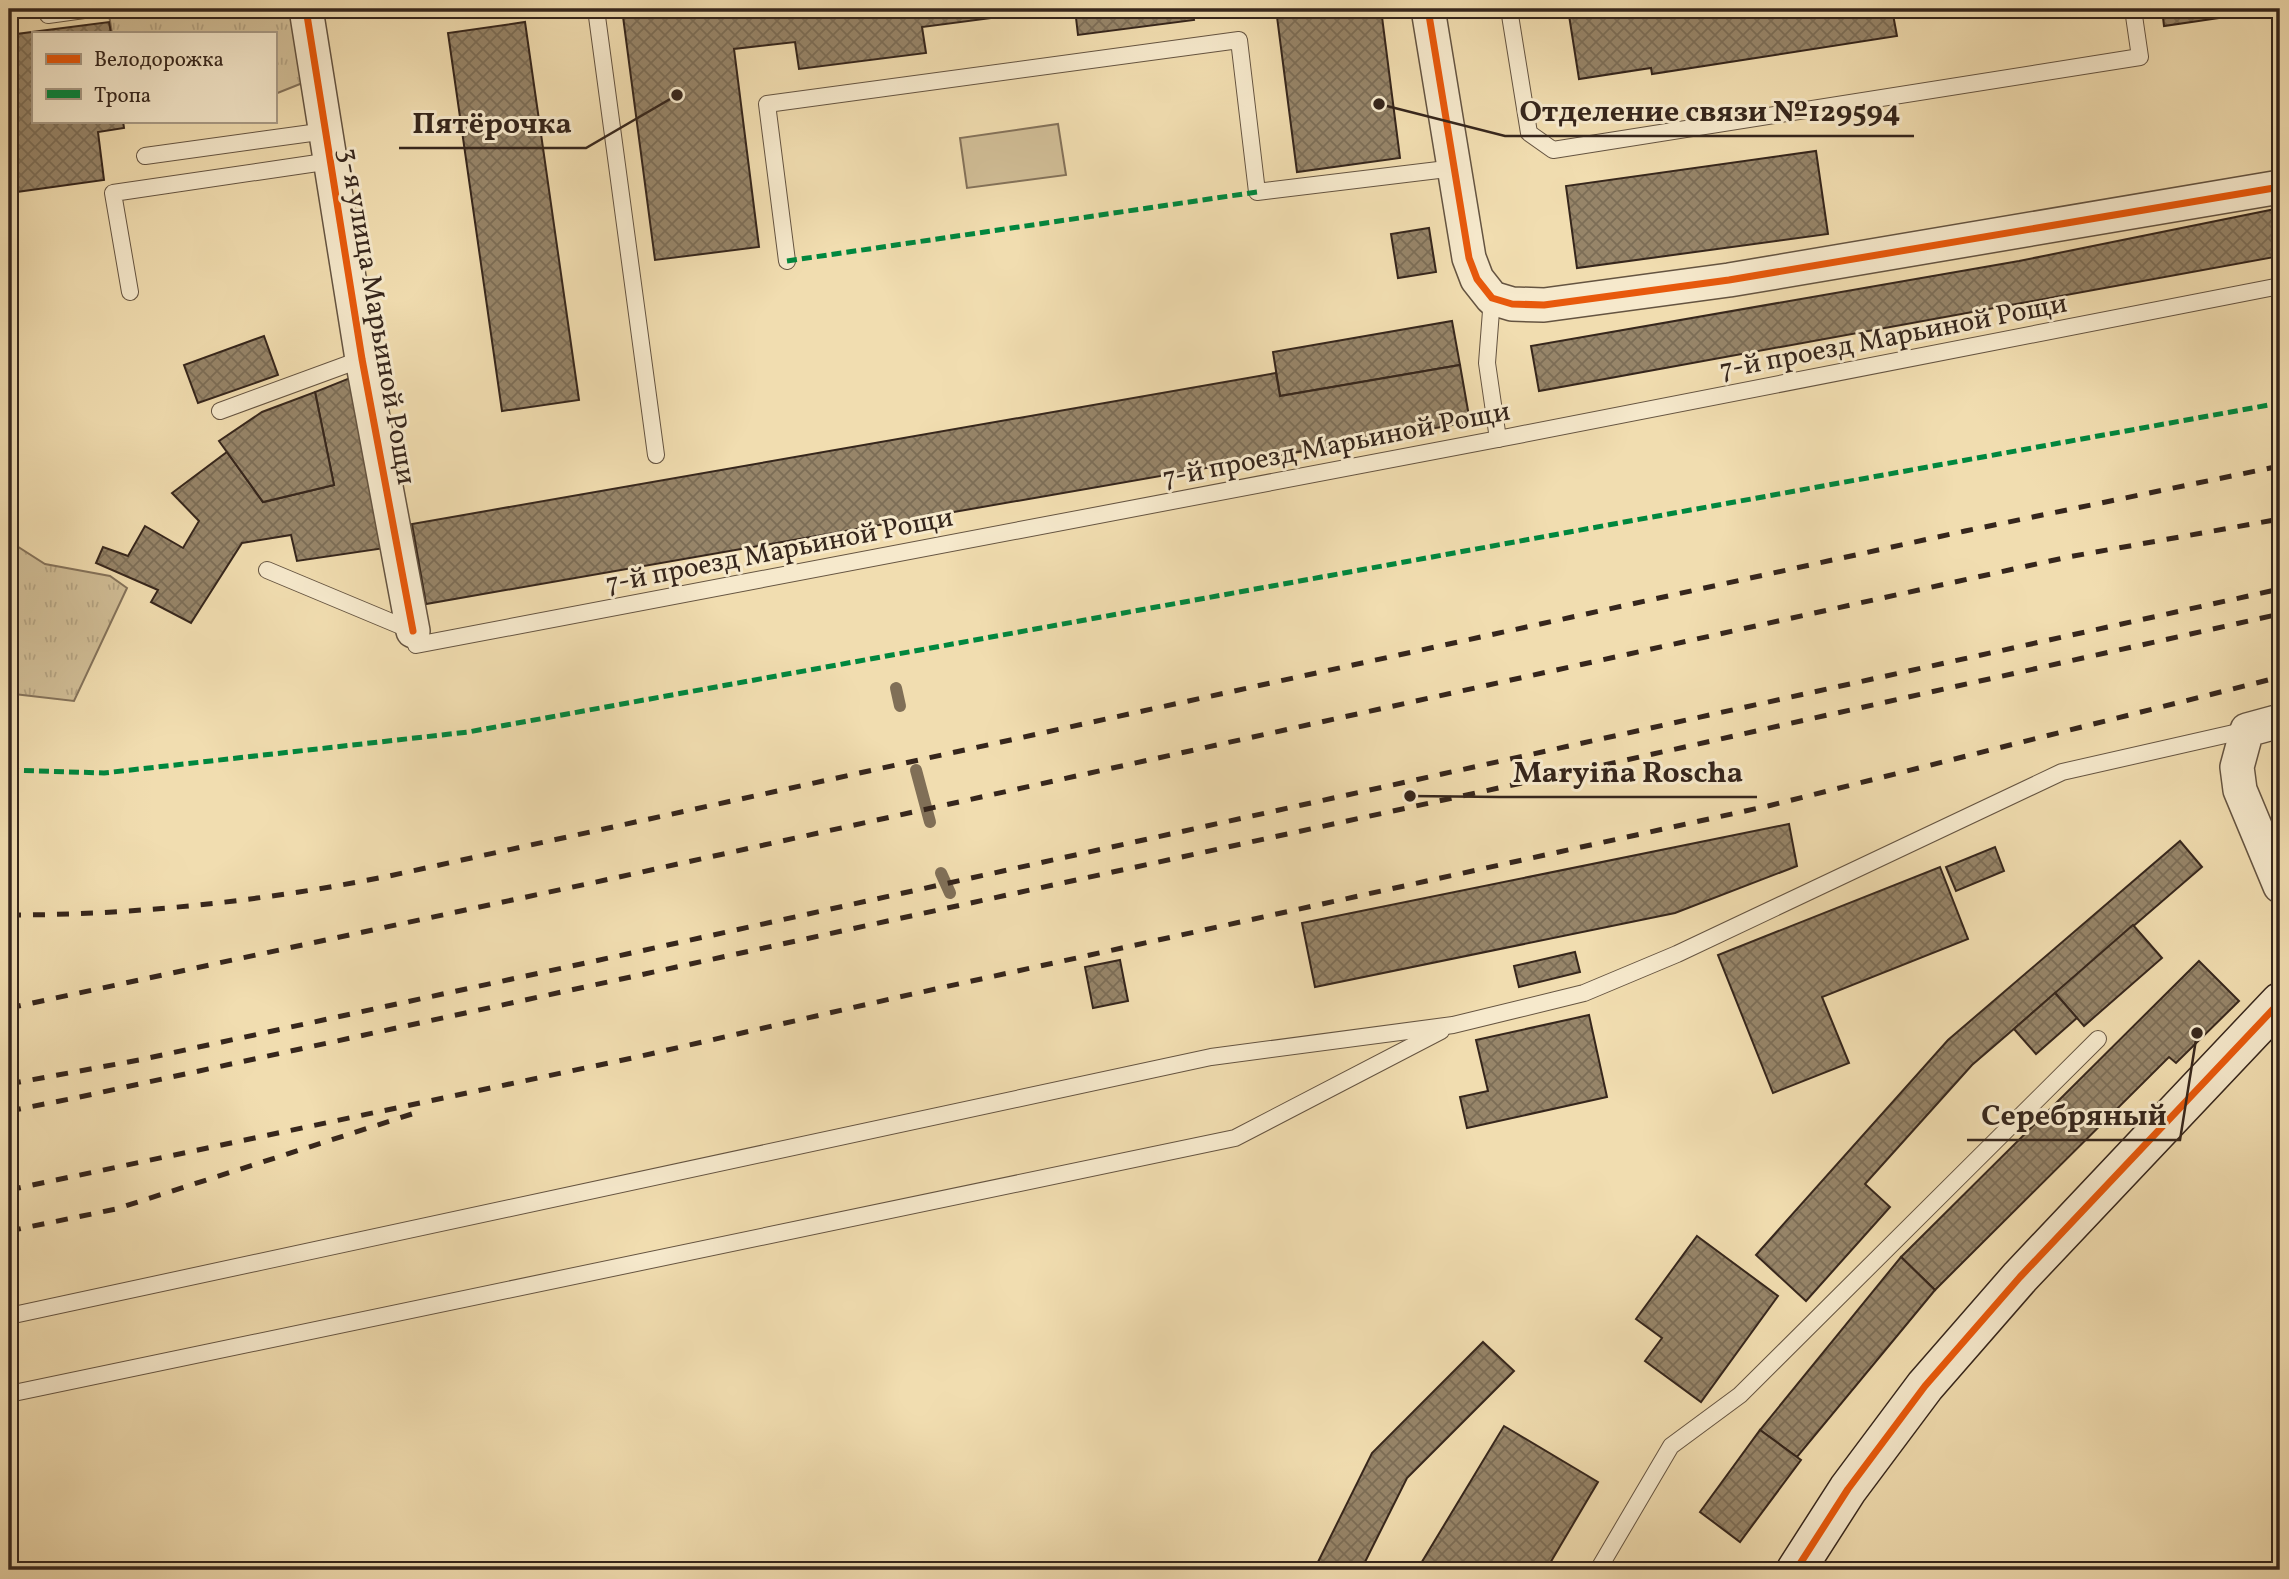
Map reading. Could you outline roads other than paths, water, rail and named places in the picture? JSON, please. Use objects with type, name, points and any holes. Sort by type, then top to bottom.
[{"type":"street","name":"3-я улица Марьиной Рощи","points":[[306,9],[362,359],[413,631]]},
{"type":"street","points":[[1428,9],[1469,258],[1477,279],[1492,298],[1512,304],[1544,305],[1729,280],[2280,187]]},
{"type":"street","points":[[2280,721],[2247,730],[2237,767],[2240,790],[2280,886]]},
{"type":"street","points":[[1796,1570],[1848,1489],[1925,1386],[2020,1277],[2280,1002]]},
{"type":"lane","points":[[47,9],[48,15],[91,9]]},
{"type":"lane","points":[[596,9],[656,454]]},
{"type":"lane","points":[[1509,9],[1528,133],[1553,150],[2140,57],[2133,9]]},
{"type":"lane","points":[[787,261],[767,104],[780,102],[1239,40],[1257,192],[1455,168]]},
{"type":"lane","points":[[145,156],[328,146]]},
{"type":"lane","points":[[130,292],[113,193],[328,146]]},
{"type":"lane","name":"7-й проезд Марьиной Рощи","points":[[413,631],[416,645],[1498,439],[2280,286]]},
{"type":"lane","points":[[1492,298],[1487,363],[1498,439]]},
{"type":"lane","points":[[220,411],[362,359]]},
{"type":"lane","points":[[267,570],[413,631]]},
{"type":"lane","points":[[9,1316],[1210,1057],[1453,1025],[1584,993],[1677,954],[2062,772],[2247,730]]},
{"type":"lane","points":[[9,1394],[1235,1138],[1453,1025]]},
{"type":"lane","points":[[1598,1570],[1671,1446],[1740,1395],[2098,1039]]},
{"type":"waterway","points":[[896,688],[900,706]]},
{"type":"waterway","points":[[916,770],[930,822]]},
{"type":"waterway","points":[[941,873],[950,893]]},
{"type":"railway","points":[[9,915],[200,905],[295,893],[389,876],[1965,531],[2280,466]]},
{"type":"railway","points":[[9,1008],[610,879],[2068,557],[2280,519]]},
{"type":"railway","points":[[9,1084],[139,1060],[627,954],[2280,589]]},
{"type":"railway","points":[[9,1111],[1595,767],[2280,614]]},
{"type":"railway","points":[[9,1190],[637,1057],[1768,806],[2280,677]]},
{"type":"railway","points":[[9,1231],[116,1209],[415,1113]]},
{"type":"place","name":"Пятёрочка","points":[[677,95]]},
{"type":"place","name":"Отделение связи №129594","points":[[1379,104]]},
{"type":"place","name":"Maryina Roscha","points":[[1410,796]]},
{"type":"place","name":"Серебряный","points":[[2197,1033]]}]
